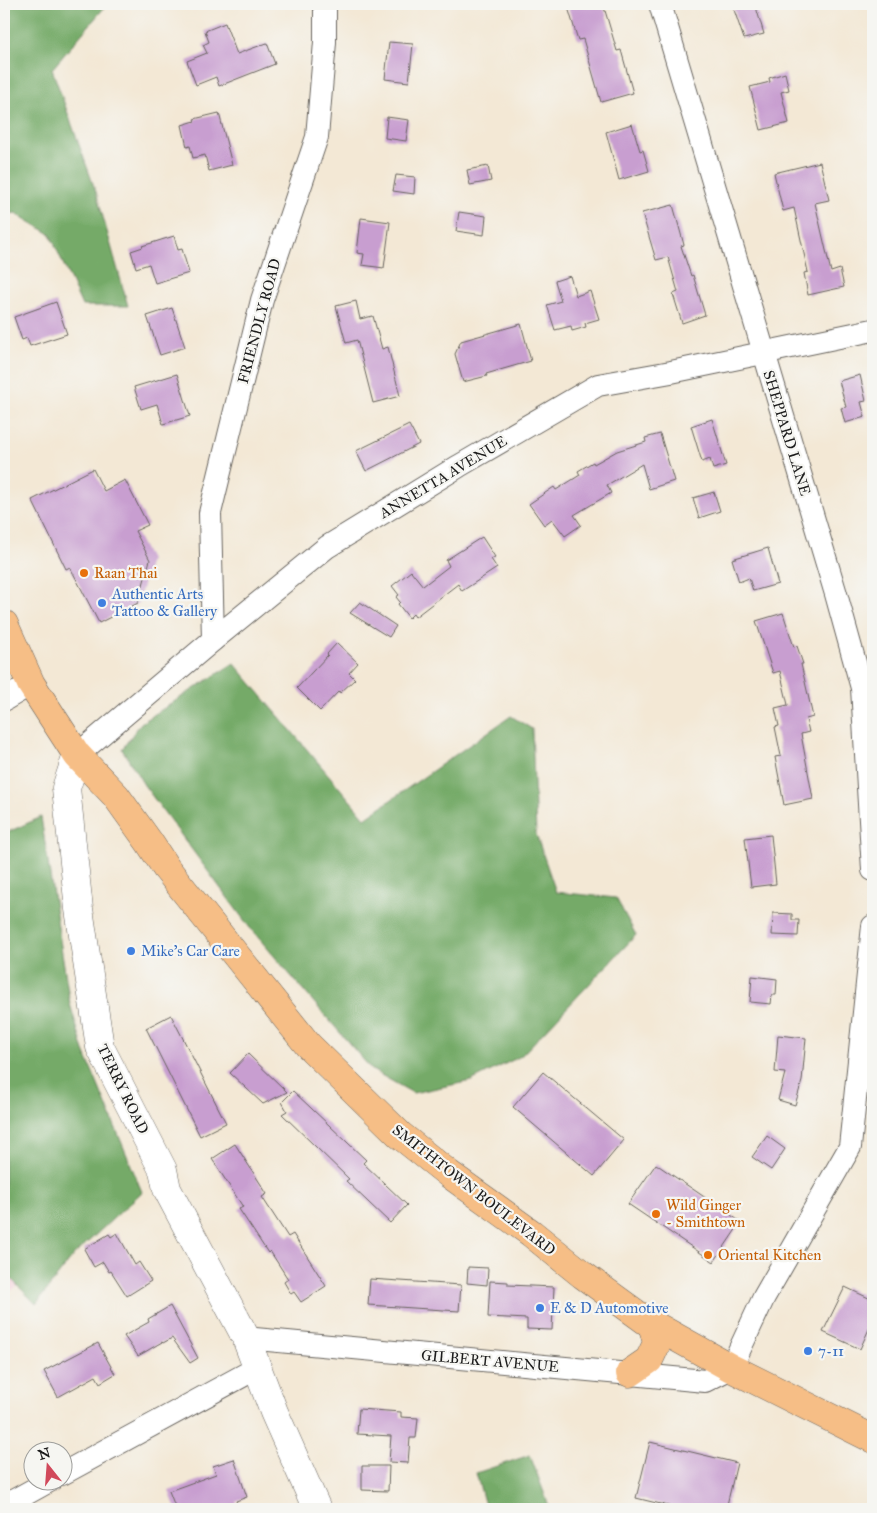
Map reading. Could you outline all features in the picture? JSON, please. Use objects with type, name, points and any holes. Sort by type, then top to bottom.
[{"type":"main road","points":[[4,624],[32,684],[76,755]]},
{"type":"main road","name":"SMITHTOWN BOULEVARD","points":[[76,755],[116,796],[166,868],[308,1045],[400,1135],[449,1174],[531,1233],[583,1275],[652,1324],[731,1368],[873,1439]]},
{"type":"main road","points":[[630,1374],[649,1360],[657,1343],[652,1324]]},
{"type":"street","name":"FRIENDLY ROAD","points":[[213,640],[210,513],[262,300],[317,137],[325,4]]},
{"type":"street","name":"SHEPPARD LANE","points":[[660,4],[836,594],[862,688],[873,870]]},
{"type":"street","name":"ANNETTA AVENUE","points":[[76,755],[327,547],[459,466],[598,385],[873,330]]},
{"type":"street","points":[[4,700],[32,684]]},
{"type":"street","name":"TERRY ROAD","points":[[76,755],[66,788],[79,909],[100,1047],[163,1170],[167,1189],[246,1338],[274,1412],[317,1509]]},
{"type":"street","points":[[731,1368],[764,1297],[850,1147],[873,926]]},
{"type":"street","name":"GILBERT AVENUE","points":[[246,1338],[705,1381],[731,1368]]},
{"type":"street","points":[[72,1469],[257,1368]]},
{"type":"street","points":[[4,1506],[33,1490]]},
{"type":"shaded area","points":[[4,1229],[28,1280],[4,1295]]},
{"type":"green space","points":[[102,4],[104,8],[52,69],[96,192],[128,306],[82,306],[50,234],[15,213],[4,215],[4,5]]},
{"type":"green space","points":[[234,663],[365,818],[511,716],[532,729],[536,834],[556,892],[616,898],[636,935],[521,1056],[471,1081],[413,1093],[372,1070],[250,928],[144,785],[122,749],[141,723]]},
{"type":"green space","points":[[41,817],[70,1004],[84,1051],[142,1192],[74,1255],[36,1304],[4,1272],[4,834]]},
{"type":"green space","points":[[530,1455],[549,1506],[557,1509],[486,1509],[476,1473]]},
{"type":"building","points":[[567,4],[603,4],[617,51],[621,50],[633,93],[601,102],[583,39],[578,40]]},
{"type":"building","points":[[732,4],[755,4],[764,34],[744,39]]},
{"type":"building","points":[[225,23],[237,54],[267,43],[275,64],[219,86],[216,77],[196,85],[187,61],[207,53],[203,45],[209,42],[205,31]]},
{"type":"building","points":[[389,42],[413,44],[409,82],[385,79]]},
{"type":"building","points":[[785,73],[789,90],[781,92],[789,123],[761,130],[750,87],[770,82],[769,78]]},
{"type":"building","points":[[219,113],[232,165],[209,171],[205,155],[193,158],[190,146],[187,147],[182,125],[195,121],[194,119]]},
{"type":"building","points":[[387,117],[409,120],[406,141],[385,138]]},
{"type":"building","points":[[632,124],[640,151],[643,150],[649,171],[619,180],[606,132]]},
{"type":"building","points":[[820,162],[829,200],[815,203],[831,272],[840,269],[844,287],[808,295],[804,273],[808,272],[794,208],[783,211],[774,173]]},
{"type":"building","points":[[488,166],[491,181],[470,185],[467,170]]},
{"type":"building","points":[[396,175],[415,177],[414,194],[393,191]]},
{"type":"building","points":[[673,205],[684,245],[681,246],[691,276],[693,275],[705,315],[682,323],[673,294],[678,292],[668,257],[656,260],[642,213]]},
{"type":"building","points":[[459,212],[486,216],[484,235],[456,231]]},
{"type":"building","points":[[361,218],[390,222],[384,268],[362,265],[364,254],[357,253]]},
{"type":"building","points":[[174,236],[178,250],[182,249],[189,273],[155,283],[149,264],[136,268],[131,251]]},
{"type":"building","points":[[570,276],[576,296],[590,291],[599,319],[585,323],[586,327],[572,331],[571,326],[555,330],[547,305],[561,301],[555,281]]},
{"type":"building","points":[[356,301],[360,319],[373,316],[382,349],[388,347],[400,396],[373,403],[357,340],[346,343],[336,306]]},
{"type":"building","points":[[56,302],[67,334],[30,346],[27,338],[22,340],[14,317]]},
{"type":"building","points":[[172,308],[185,347],[160,355],[147,316]]},
{"type":"building","points":[[521,324],[531,361],[463,382],[455,354],[461,341]]},
{"type":"building","points":[[177,374],[190,416],[163,424],[157,404],[141,409],[134,387]]},
{"type":"building","points":[[860,375],[866,401],[861,402],[865,417],[845,423],[841,408],[846,407],[839,381]]},
{"type":"building","points":[[712,419],[726,465],[713,469],[710,459],[702,462],[691,426]]},
{"type":"building","points":[[409,425],[419,444],[366,471],[356,451]]},
{"type":"building","points":[[660,434],[674,481],[649,489],[642,464],[607,485],[611,493],[574,515],[581,525],[565,536],[552,519],[544,525],[529,504],[554,487],[556,490],[580,475],[578,471],[593,462],[594,464],[617,451],[646,442],[645,438]]},
{"type":"building","points":[[93,469],[104,491],[125,480],[148,525],[135,531],[150,560],[138,603],[99,623],[70,567],[66,569],[32,500]]},
{"type":"building","points":[[714,492],[720,511],[699,518],[693,498]]},
{"type":"building","points":[[482,537],[495,557],[491,559],[497,568],[462,591],[458,584],[415,617],[413,614],[409,618],[398,604],[400,602],[396,597],[399,595],[392,586],[411,571],[423,586],[449,566],[446,560]]},
{"type":"building","points":[[768,548],[778,584],[753,591],[749,578],[739,582],[732,559]]},
{"type":"building","points":[[360,602],[396,626],[389,637],[350,613]]},
{"type":"building","points":[[783,613],[794,647],[797,646],[803,664],[801,664],[813,717],[806,719],[809,732],[801,734],[813,799],[784,805],[775,757],[781,756],[775,727],[779,726],[775,708],[788,705],[780,671],[773,673],[756,621]]},
{"type":"building","points":[[337,643],[358,663],[349,673],[355,679],[340,693],[339,691],[320,711],[297,688]]},
{"type":"building","points":[[771,835],[776,884],[751,887],[745,838]]},
{"type":"building","points":[[773,913],[792,914],[792,920],[799,920],[798,936],[772,935]]},
{"type":"building","points":[[752,976],[777,979],[776,995],[772,995],[771,1004],[750,1002]]},
{"type":"building","points":[[171,1015],[226,1123],[200,1136],[146,1028]]},
{"type":"building","points":[[778,1035],[806,1038],[802,1081],[795,1105],[778,1100],[785,1073],[775,1072]]},
{"type":"building","points":[[248,1054],[287,1092],[263,1104],[230,1073]]},
{"type":"building","points":[[543,1072],[624,1140],[594,1176],[513,1107]]},
{"type":"building","points":[[293,1091],[366,1160],[363,1163],[407,1205],[390,1223],[346,1181],[349,1179],[282,1114],[287,1111],[282,1102]]},
{"type":"building","points":[[767,1136],[785,1149],[771,1170],[752,1157]]},
{"type":"building","points":[[235,1144],[267,1194],[262,1197],[288,1237],[293,1234],[326,1286],[301,1302],[294,1292],[291,1294],[284,1282],[288,1279],[239,1209],[243,1207],[212,1159]]},
{"type":"building","points":[[656,1164],[741,1222],[714,1262],[628,1204]]},
{"type":"building","points":[[117,1233],[135,1265],[139,1262],[151,1281],[127,1296],[103,1262],[94,1267],[84,1249],[109,1234],[111,1237]]},
{"type":"building","points":[[468,1267],[488,1268],[487,1285],[467,1283]]},
{"type":"building","points":[[370,1279],[461,1285],[459,1311],[368,1305]]},
{"type":"building","points":[[490,1281],[508,1282],[508,1285],[554,1287],[552,1330],[527,1329],[527,1319],[488,1317]]},
{"type":"building","points":[[845,1287],[873,1300],[873,1320],[860,1349],[823,1332]]},
{"type":"building","points":[[170,1306],[198,1358],[190,1363],[172,1338],[138,1356],[124,1336],[149,1322],[148,1319]]},
{"type":"building","points":[[98,1343],[115,1374],[100,1383],[96,1376],[58,1397],[44,1371]]},
{"type":"building","points":[[359,1409],[401,1412],[401,1417],[418,1418],[416,1438],[410,1438],[408,1463],[389,1462],[391,1436],[357,1434]]},
{"type":"building","points":[[650,1442],[737,1463],[726,1509],[681,1509],[636,1498]]},
{"type":"building","points":[[234,1459],[247,1497],[236,1501],[239,1509],[176,1509],[169,1491],[216,1474],[213,1466]]},
{"type":"building","points":[[362,1466],[389,1466],[388,1491],[362,1490]]},
{"type":"place","name":"Raan Thai","points":[[84,573]]},
{"type":"place","name":"Authentic Arts Tattoo & Gallery","points":[[102,603]]},
{"type":"place","name":"Mike's Car Care","points":[[131,951]]},
{"type":"place","name":"Wild Ginger - Smithtown","points":[[656,1214]]},
{"type":"place","name":"Oriental Kitchen","points":[[708,1255]]},
{"type":"place","name":"E & D Automotive","points":[[540,1308]]},
{"type":"place","name":"7-11","points":[[808,1351]]}]
